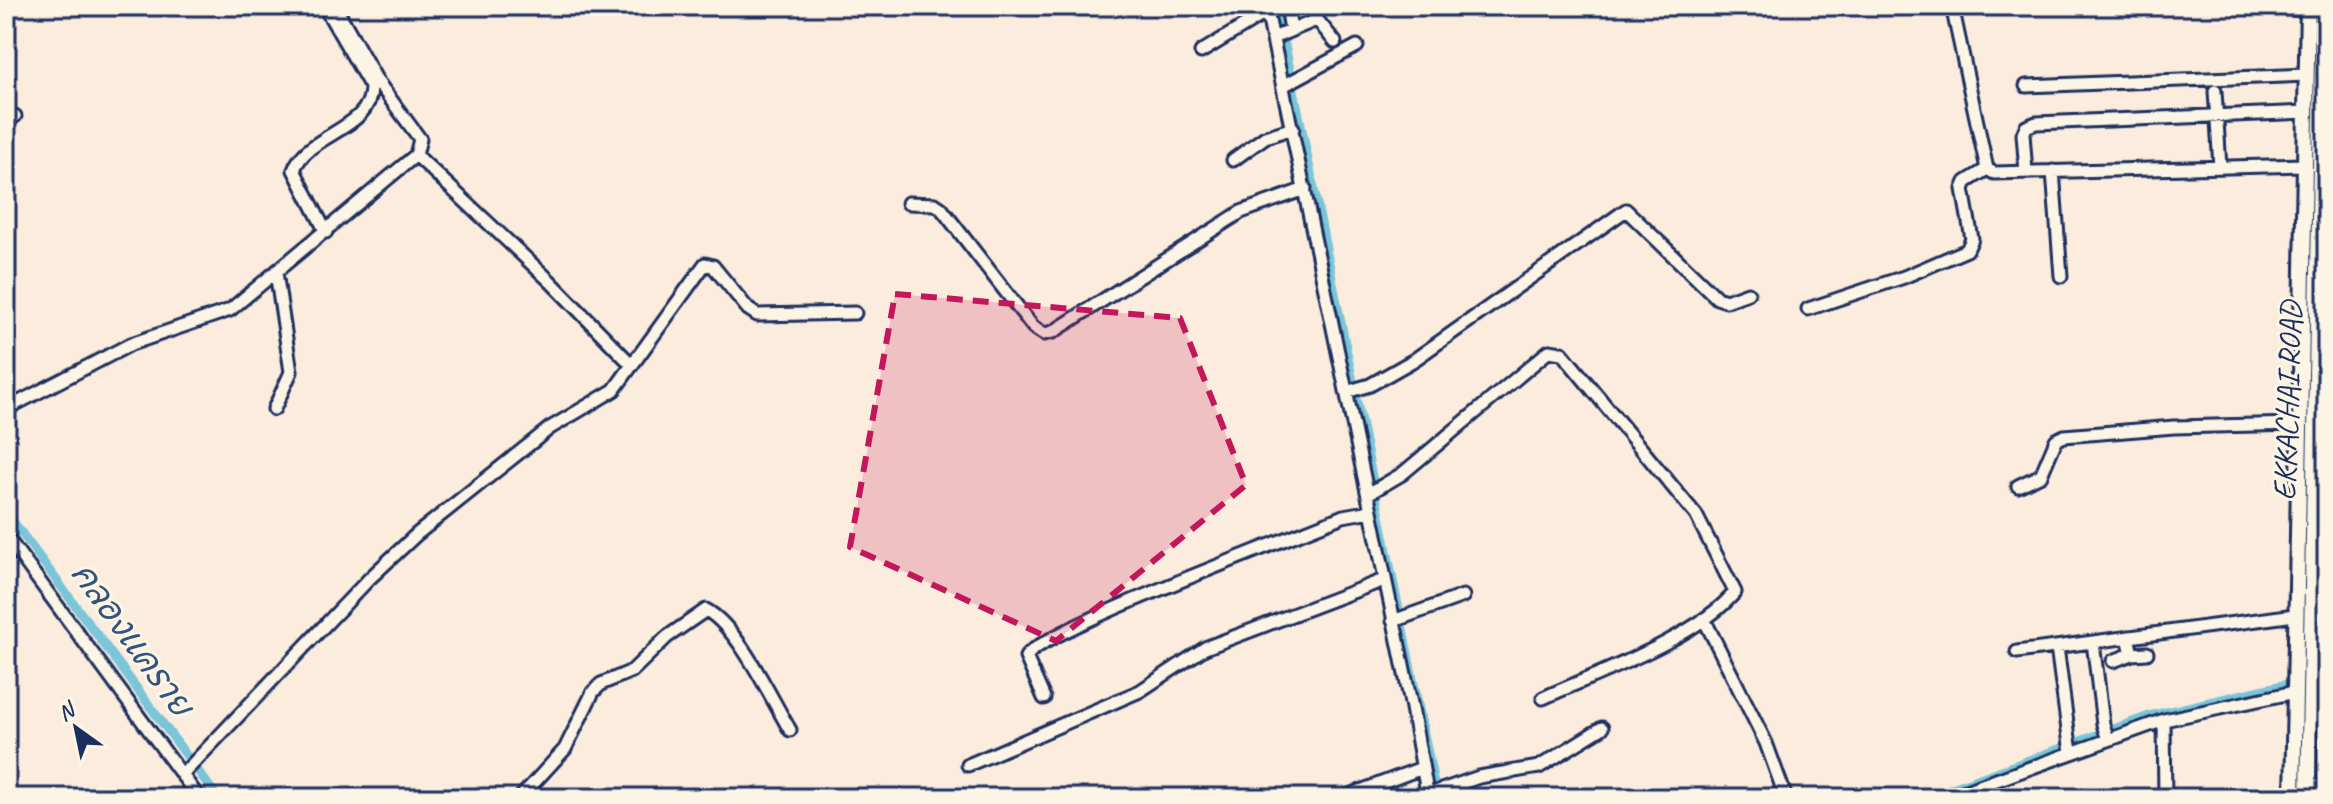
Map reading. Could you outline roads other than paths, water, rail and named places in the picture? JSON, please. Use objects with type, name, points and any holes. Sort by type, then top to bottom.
[{"type":"main road","name":"EKKACHAI ROAD","points":[[2293,798],[2307,75],[2313,7]]},
{"type":"main road","name":"EKKACHAI ROAD","points":[[2313,7],[2320,537],[2315,789]]},
{"type":"street","points":[[324,6],[368,79],[371,98],[363,112],[303,155],[294,170],[326,232]]},
{"type":"street","points":[[6,409],[131,344],[230,310],[416,155],[420,139],[377,81],[335,6]]},
{"type":"street","points":[[1287,6],[1291,30]]},
{"type":"street","points":[[1952,6],[1987,169],[1994,173],[2305,165]]},
{"type":"street","points":[[2250,6],[2313,7]]},
{"type":"street","points":[[1201,52],[1267,9],[1374,492],[1371,511],[1384,580],[1400,619],[1422,768],[1432,795],[1479,777],[1539,767],[1602,728]]},
{"type":"street","points":[[1273,38],[1319,22],[1335,42]]},
{"type":"street","points":[[1283,86],[1357,46]]},
{"type":"street","points":[[2026,86],[2307,75]]},
{"type":"street","points":[[2215,91],[2220,167]]},
{"type":"street","points":[[2026,172],[2023,134],[2026,127],[2036,123],[2307,112]]},
{"type":"street","points":[[1233,160],[1265,137],[1293,128]]},
{"type":"street","points":[[416,155],[550,281],[632,365]]},
{"type":"street","points":[[1808,309],[1904,277],[1967,250],[1972,239],[1963,189],[1966,182],[1987,169]]},
{"type":"street","points":[[2053,171],[2061,276]]},
{"type":"street","points":[[908,203],[935,204],[941,208],[1033,327],[1044,334],[1241,212],[1305,189]]},
{"type":"street","points":[[1352,391],[1414,360],[1626,210],[1717,298],[1726,301],[1748,293]]},
{"type":"street","points":[[184,773],[391,557],[550,428],[581,407],[606,397],[705,264],[713,266],[748,309],[757,315],[855,313]]},
{"type":"street","points":[[274,409],[291,372],[276,272]]},
{"type":"street","points":[[1374,492],[1549,351],[1558,350],[1676,487],[1702,525],[1735,592],[1704,619],[1657,646],[1543,698]]},
{"type":"street","points":[[2018,486],[2041,475],[2056,440],[2064,436],[2174,427],[2300,424]]},
{"type":"street","points":[[1044,698],[1026,657],[1039,643],[1105,612],[1343,516],[1371,511]]},
{"type":"street","points":[[6,536],[184,773],[199,798]]},
{"type":"street","points":[[968,765],[1140,691],[1205,648],[1384,580]]},
{"type":"street","points":[[1400,619],[1463,596]]},
{"type":"street","points":[[520,798],[565,749],[593,692],[601,684],[632,671],[667,637],[706,610],[717,616],[731,634],[790,730]]},
{"type":"street","points":[[2017,652],[2295,615]]},
{"type":"street","points":[[1704,619],[1766,743],[1785,796]]},
{"type":"street","points":[[2128,637],[2132,654]]},
{"type":"street","points":[[2093,642],[2106,733]]},
{"type":"street","points":[[2057,647],[2070,747]]},
{"type":"street","points":[[2113,661],[2132,654],[2147,653]]},
{"type":"street","points":[[1946,798],[2106,733],[2295,692]]},
{"type":"street","points":[[2164,720],[2165,798]]},
{"type":"street","points":[[1350,795],[1422,768]]},
{"type":"waterway","points":[[1277,6],[1437,798]]},
{"type":"waterway","name":"คลองเเคราย","points":[[6,512],[218,798]]},
{"type":"waterway","points":[[2325,798],[2327,525]]},
{"type":"waterway","points":[[1925,798],[2149,716],[2326,675]]}]
